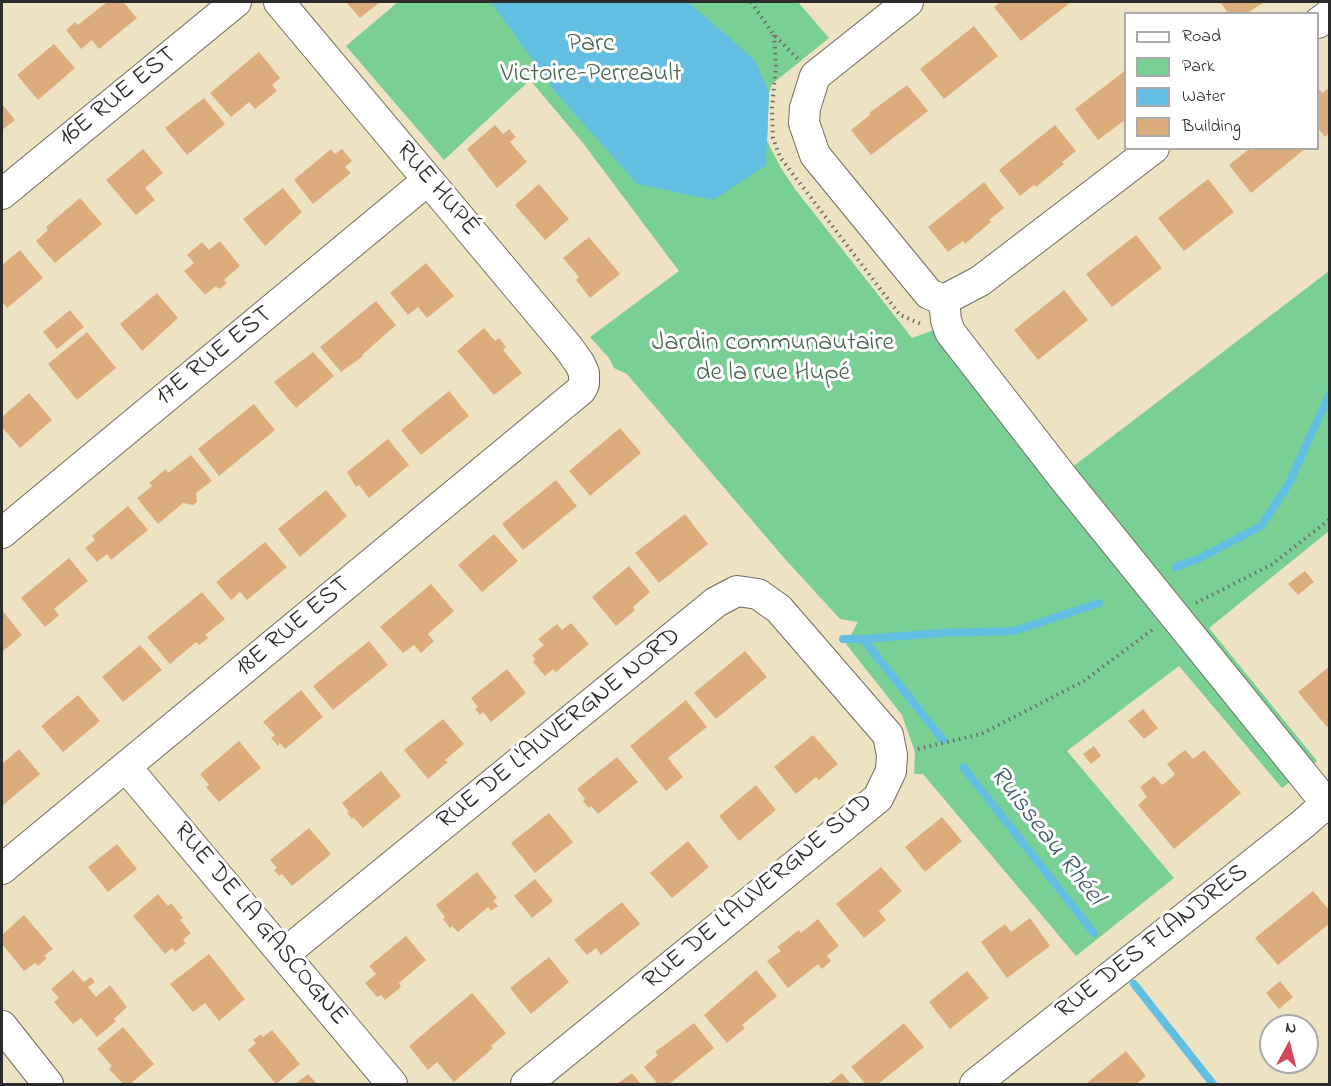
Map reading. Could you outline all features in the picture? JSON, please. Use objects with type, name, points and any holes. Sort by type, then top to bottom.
[{"type":"street","name":"16E RUE EST","points":[[2,194],[236,2]]},
{"type":"street","name":"RUE HUPÉ","points":[[279,2],[568,347],[580,364],[584,374],[584,384]]},
{"type":"street","points":[[908,2],[815,76],[805,108],[804,123],[815,154],[929,294],[944,300],[980,281],[1151,150]]},
{"type":"street","name":"17E RUE EST","points":[[2,534],[428,180]]},
{"type":"street","points":[[944,300],[950,332],[1065,480],[1328,804]]},
{"type":"street","name":"18E RUE EST","points":[[2,869],[580,390],[584,384]]},
{"type":"street","name":"RUE DE L'AUVERGNE NORD","points":[[284,954],[716,602],[737,591],[758,594],[779,609],[888,735],[892,755]]},
{"type":"street","name":"RUE DE L'AUVERGNE SUD","points":[[526,1084],[878,798],[891,771],[892,755]]},
{"type":"street","name":"RUE DE LA GASCOGNE","points":[[126,767],[392,1084]]},
{"type":"street","name":"RUE DES FLANDRES","points":[[975,1084],[1007,1075],[1328,804]]},
{"type":"street","points":[[2,1026],[48,1084]]},
{"type":"path","points":[[751,2],[774,35],[815,76]]},
{"type":"path","points":[[892,755],[981,734],[1084,681],[1173,614],[1271,566],[1329,519]]},
{"type":"green space","points":[[398,2],[798,2],[829,38],[772,84],[769,93],[767,141],[781,168],[912,338],[960,321],[1071,468],[1329,271],[1329,531],[1209,628],[1317,761],[1282,788],[1179,666],[1067,751],[1174,878],[1076,956],[923,774],[914,774],[915,752],[902,715],[846,644],[858,622],[840,619],[785,559],[627,374],[614,368],[609,358],[590,337],[679,271],[583,143],[530,80],[444,160],[346,46]]},
{"type":"water","points":[[491,2],[688,2],[755,60],[769,93],[766,165],[713,200],[637,184],[557,94]]},
{"type":"building","points":[[107,2],[123,2],[137,18],[99,49],[92,40],[81,49],[66,30],[75,22],[78,25]]},
{"type":"building","points":[[346,2],[380,2],[360,18]]},
{"type":"building","points":[[1001,2],[1071,2],[1021,41],[994,7]]},
{"type":"building","points":[[1220,2],[1264,2],[1249,12],[1228,12]]},
{"type":"building","points":[[974,26],[998,56],[944,99],[920,69]]},
{"type":"building","points":[[54,44],[75,68],[38,100],[17,75]]},
{"type":"building","points":[[259,52],[280,78],[272,85],[277,91],[255,109],[249,102],[231,117],[210,93]]},
{"type":"building","points":[[1124,72],[1124,120],[1098,140],[1075,109]]},
{"type":"building","points":[[907,85],[928,111],[871,155],[851,130],[871,114],[869,113]]},
{"type":"building","points":[[1330,87],[1330,133],[1325,137],[1319,129],[1319,90],[1322,93]]},
{"type":"building","points":[[204,98],[225,124],[187,155],[165,128]]},
{"type":"building","points":[[2,104],[15,120],[2,130]]},
{"type":"building","points":[[495,125],[503,134],[509,129],[516,137],[510,142],[527,162],[497,188],[467,149]]},
{"type":"building","points":[[1055,125],[1076,151],[1036,187],[1034,185],[1020,196],[999,170]]},
{"type":"building","points":[[143,149],[163,173],[145,188],[155,200],[136,215],[106,180]]},
{"type":"building","points":[[331,149],[335,154],[342,149],[352,161],[345,167],[351,173],[313,204],[294,180]]},
{"type":"building","points":[[1248,150],[1304,150],[1251,193],[1229,165]]},
{"type":"building","points":[[1208,179],[1234,212],[1184,251],[1158,218]]},
{"type":"building","points":[[984,182],[1004,208],[965,244],[963,241],[948,252],[928,227]]},
{"type":"building","points":[[539,184],[569,219],[545,240],[515,205]]},
{"type":"building","points":[[283,188],[302,212],[265,246],[243,219]]},
{"type":"building","points":[[80,198],[102,224],[55,263],[36,241],[48,230],[46,227]]},
{"type":"building","points":[[1136,235],[1162,268],[1112,307],[1086,274]]},
{"type":"building","points":[[589,237],[620,274],[590,298],[576,280],[579,277],[563,258]]},
{"type":"building","points":[[220,241],[240,266],[224,280],[227,283],[219,289],[216,286],[205,295],[184,271],[194,263],[187,255],[202,242],[209,250]]},
{"type":"building","points":[[20,250],[43,278],[7,308],[2,302],[2,265]]},
{"type":"building","points":[[426,263],[454,296],[427,318],[418,307],[408,315],[390,293]]},
{"type":"building","points":[[1064,290],[1088,320],[1038,360],[1014,330]]},
{"type":"building","points":[[157,293],[178,318],[142,351],[120,324]]},
{"type":"building","points":[[376,301],[396,325],[363,356],[341,372],[320,347]]},
{"type":"building","points":[[70,310],[84,327],[57,349],[43,332]]},
{"type":"building","points":[[484,328],[495,341],[499,338],[506,347],[503,350],[522,373],[494,395],[457,351]]},
{"type":"building","points":[[87,332],[116,368],[77,400],[48,364]]},
{"type":"building","points":[[313,352],[334,376],[296,408],[274,382]]},
{"type":"building","points":[[449,391],[469,416],[421,455],[401,430]]},
{"type":"building","points":[[29,393],[52,420],[20,448],[2,427],[2,417]]},
{"type":"building","points":[[254,404],[275,430],[219,476],[198,449]]},
{"type":"building","points":[[620,428],[641,453],[590,496],[569,471]]},
{"type":"building","points":[[388,439],[409,465],[369,498],[359,485],[356,487],[347,472]]},
{"type":"building","points":[[191,455],[212,481],[196,493],[197,502],[193,505],[183,503],[158,524],[137,498],[152,486],[149,483],[166,469],[168,473]]},
{"type":"building","points":[[556,480],[577,506],[523,550],[502,524]]},
{"type":"building","points":[[326,490],[347,516],[300,557],[278,529]]},
{"type":"building","points":[[128,506],[148,530],[111,560],[107,554],[97,562],[85,548],[95,540],[92,536]]},
{"type":"building","points":[[685,514],[708,544],[659,583],[635,553]]},
{"type":"building","points":[[494,534],[518,561],[482,592],[458,565]]},
{"type":"building","points":[[265,542],[287,567],[247,600],[240,592],[231,600],[216,582]]},
{"type":"building","points":[[69,558],[88,581],[54,609],[59,615],[45,627],[21,598]]},
{"type":"building","points":[[629,566],[650,592],[633,607],[635,610],[616,626],[592,597]]},
{"type":"building","points":[[1305,571],[1314,582],[1298,595],[1288,584]]},
{"type":"building","points":[[431,584],[454,611],[428,634],[434,641],[421,653],[414,645],[403,653],[380,627]]},
{"type":"building","points":[[202,592],[225,619],[205,635],[208,638],[199,645],[196,642],[170,664],[147,637]]},
{"type":"building","points":[[2,610],[22,635],[2,652]]},
{"type":"building","points":[[571,623],[589,644],[556,672],[553,669],[545,676],[533,662],[535,660],[532,655],[544,645],[538,639],[557,624],[562,630]]},
{"type":"building","points":[[369,641],[388,665],[333,710],[313,686]]},
{"type":"building","points":[[140,645],[162,670],[123,702],[102,677]]},
{"type":"building","points":[[745,651],[767,677],[716,719],[694,693]]},
{"type":"building","points":[[1330,666],[1330,725],[1327,727],[1298,692]]},
{"type":"building","points":[[507,669],[526,693],[491,722],[483,712],[480,715],[475,709],[478,707],[471,698]]},
{"type":"building","points":[[301,690],[323,717],[285,749],[280,743],[278,746],[271,738],[275,735],[263,722]]},
{"type":"building","points":[[78,695],[100,721],[63,752],[41,726]]},
{"type":"building","points":[[686,700],[707,727],[668,758],[683,777],[666,791],[630,746]]},
{"type":"building","points":[[1143,709],[1158,728],[1144,739],[1128,721]]},
{"type":"building","points":[[443,719],[464,744],[428,779],[404,750]]},
{"type":"building","points":[[813,735],[838,764],[819,780],[816,777],[796,794],[774,767]]},
{"type":"building","points":[[239,741],[261,768],[219,802],[206,787],[209,785],[200,774]]},
{"type":"building","points":[[1094,746],[1101,756],[1091,764],[1083,754]]},
{"type":"building","points":[[19,749],[40,774],[2,806],[2,764]]},
{"type":"building","points":[[1185,750],[1193,759],[1204,750],[1241,793],[1174,849],[1138,805],[1147,797],[1140,787],[1154,776],[1162,785],[1171,778],[1175,774],[1167,764]]},
{"type":"building","points":[[617,757],[638,782],[598,814],[583,801],[585,799],[577,789]]},
{"type":"building","points":[[381,771],[401,796],[363,828],[354,818],[352,819],[342,803]]},
{"type":"building","points":[[756,785],[776,810],[739,841],[719,816]]},
{"type":"building","points":[[549,813],[573,842],[535,873],[511,843]]},
{"type":"building","points":[[942,817],[962,841],[925,872],[905,847]]},
{"type":"building","points":[[309,828],[331,854],[292,886],[282,874],[279,876],[274,870],[277,868],[270,860]]},
{"type":"building","points":[[688,841],[709,867],[672,898],[650,873]]},
{"type":"building","points":[[117,844],[137,869],[108,892],[88,867]]},
{"type":"building","points":[[881,867],[902,891],[879,911],[886,920],[864,938],[836,904]]},
{"type":"building","points":[[477,872],[497,898],[493,901],[498,906],[491,911],[488,907],[458,932],[452,926],[450,928],[436,905]]},
{"type":"building","points":[[535,879],[553,901],[532,918],[514,896]]},
{"type":"building","points":[[1313,891],[1330,911],[1330,923],[1278,965],[1255,938]]},
{"type":"building","points":[[158,894],[168,906],[171,903],[183,918],[180,920],[191,933],[183,940],[186,943],[175,952],[172,948],[165,954],[133,916]]},
{"type":"building","points":[[622,902],[640,924],[601,955],[596,948],[587,955],[574,940]]},
{"type":"building","points":[[24,915],[53,949],[44,956],[47,958],[38,966],[35,963],[24,971],[2,944],[2,935]]},
{"type":"building","points":[[1030,918],[1050,946],[1007,978],[981,942],[1005,924],[1011,932]]},
{"type":"building","points":[[818,919],[839,946],[827,956],[831,961],[822,969],[818,964],[788,988],[767,961],[781,951],[777,947],[799,930],[801,933]]},
{"type":"building","points":[[406,936],[426,960],[399,983],[401,987],[385,1000],[381,995],[377,997],[365,983],[376,974],[369,966]]},
{"type":"building","points":[[209,954],[245,999],[219,1021],[205,1003],[193,1012],[170,984]]},
{"type":"building","points":[[549,957],[569,982],[531,1014],[510,988]]},
{"type":"building","points":[[73,970],[84,982],[91,977],[95,982],[88,987],[96,997],[110,985],[127,1007],[114,1019],[116,1021],[97,1037],[81,1018],[73,1024],[54,1002],[59,998],[51,989]]},
{"type":"building","points":[[756,970],[777,996],[742,1025],[745,1028],[727,1043],[704,1015]]},
{"type":"building","points":[[967,971],[989,998],[950,1029],[929,1002]]},
{"type":"building","points":[[1280,981],[1293,997],[1279,1009],[1266,993]]},
{"type":"building","points":[[472,993],[506,1033],[491,1046],[493,1048],[454,1082],[437,1062],[428,1070],[409,1046]]},
{"type":"building","points":[[694,1023],[714,1048],[669,1084],[658,1084],[644,1067],[658,1055],[655,1052]]},
{"type":"building","points":[[904,1023],[924,1047],[878,1084],[866,1084],[851,1067]]},
{"type":"building","points":[[123,1027],[154,1064],[130,1084],[123,1084],[109,1069],[112,1066],[97,1049]]},
{"type":"building","points":[[272,1030],[300,1064],[276,1084],[248,1050],[256,1043],[253,1040],[261,1034],[263,1037]]},
{"type":"building","points":[[1126,1051],[1146,1076],[1136,1084],[1087,1083]]},
{"type":"building","points":[[632,1073],[641,1084],[617,1084]]},
{"type":"building","points":[[842,1073],[851,1084],[828,1084]]},
{"type":"building","points":[[308,1074],[317,1084],[295,1084]]},
{"type":"waterway","points":[[1175,567],[1198,559],[1261,526],[1289,483],[1330,393]]},
{"type":"waterway","points":[[863,639],[941,633],[1014,631],[1099,603]]},
{"type":"waterway","name":"Ruisseau Rhéel","points":[[843,639],[863,639],[943,740]]},
{"type":"waterway","name":"Ruisseau Rhéel","points":[[963,767],[1094,933]]},
{"type":"waterway","name":"Ruisseau Rhéel","points":[[1134,984],[1213,1084]]},
{"type":"park label","name":"Parc Victoire-Perreault","points":[[591,61]]},
{"type":"park label","name":"Jardin communautaire de la rue Hupé","points":[[773,360]]}]
